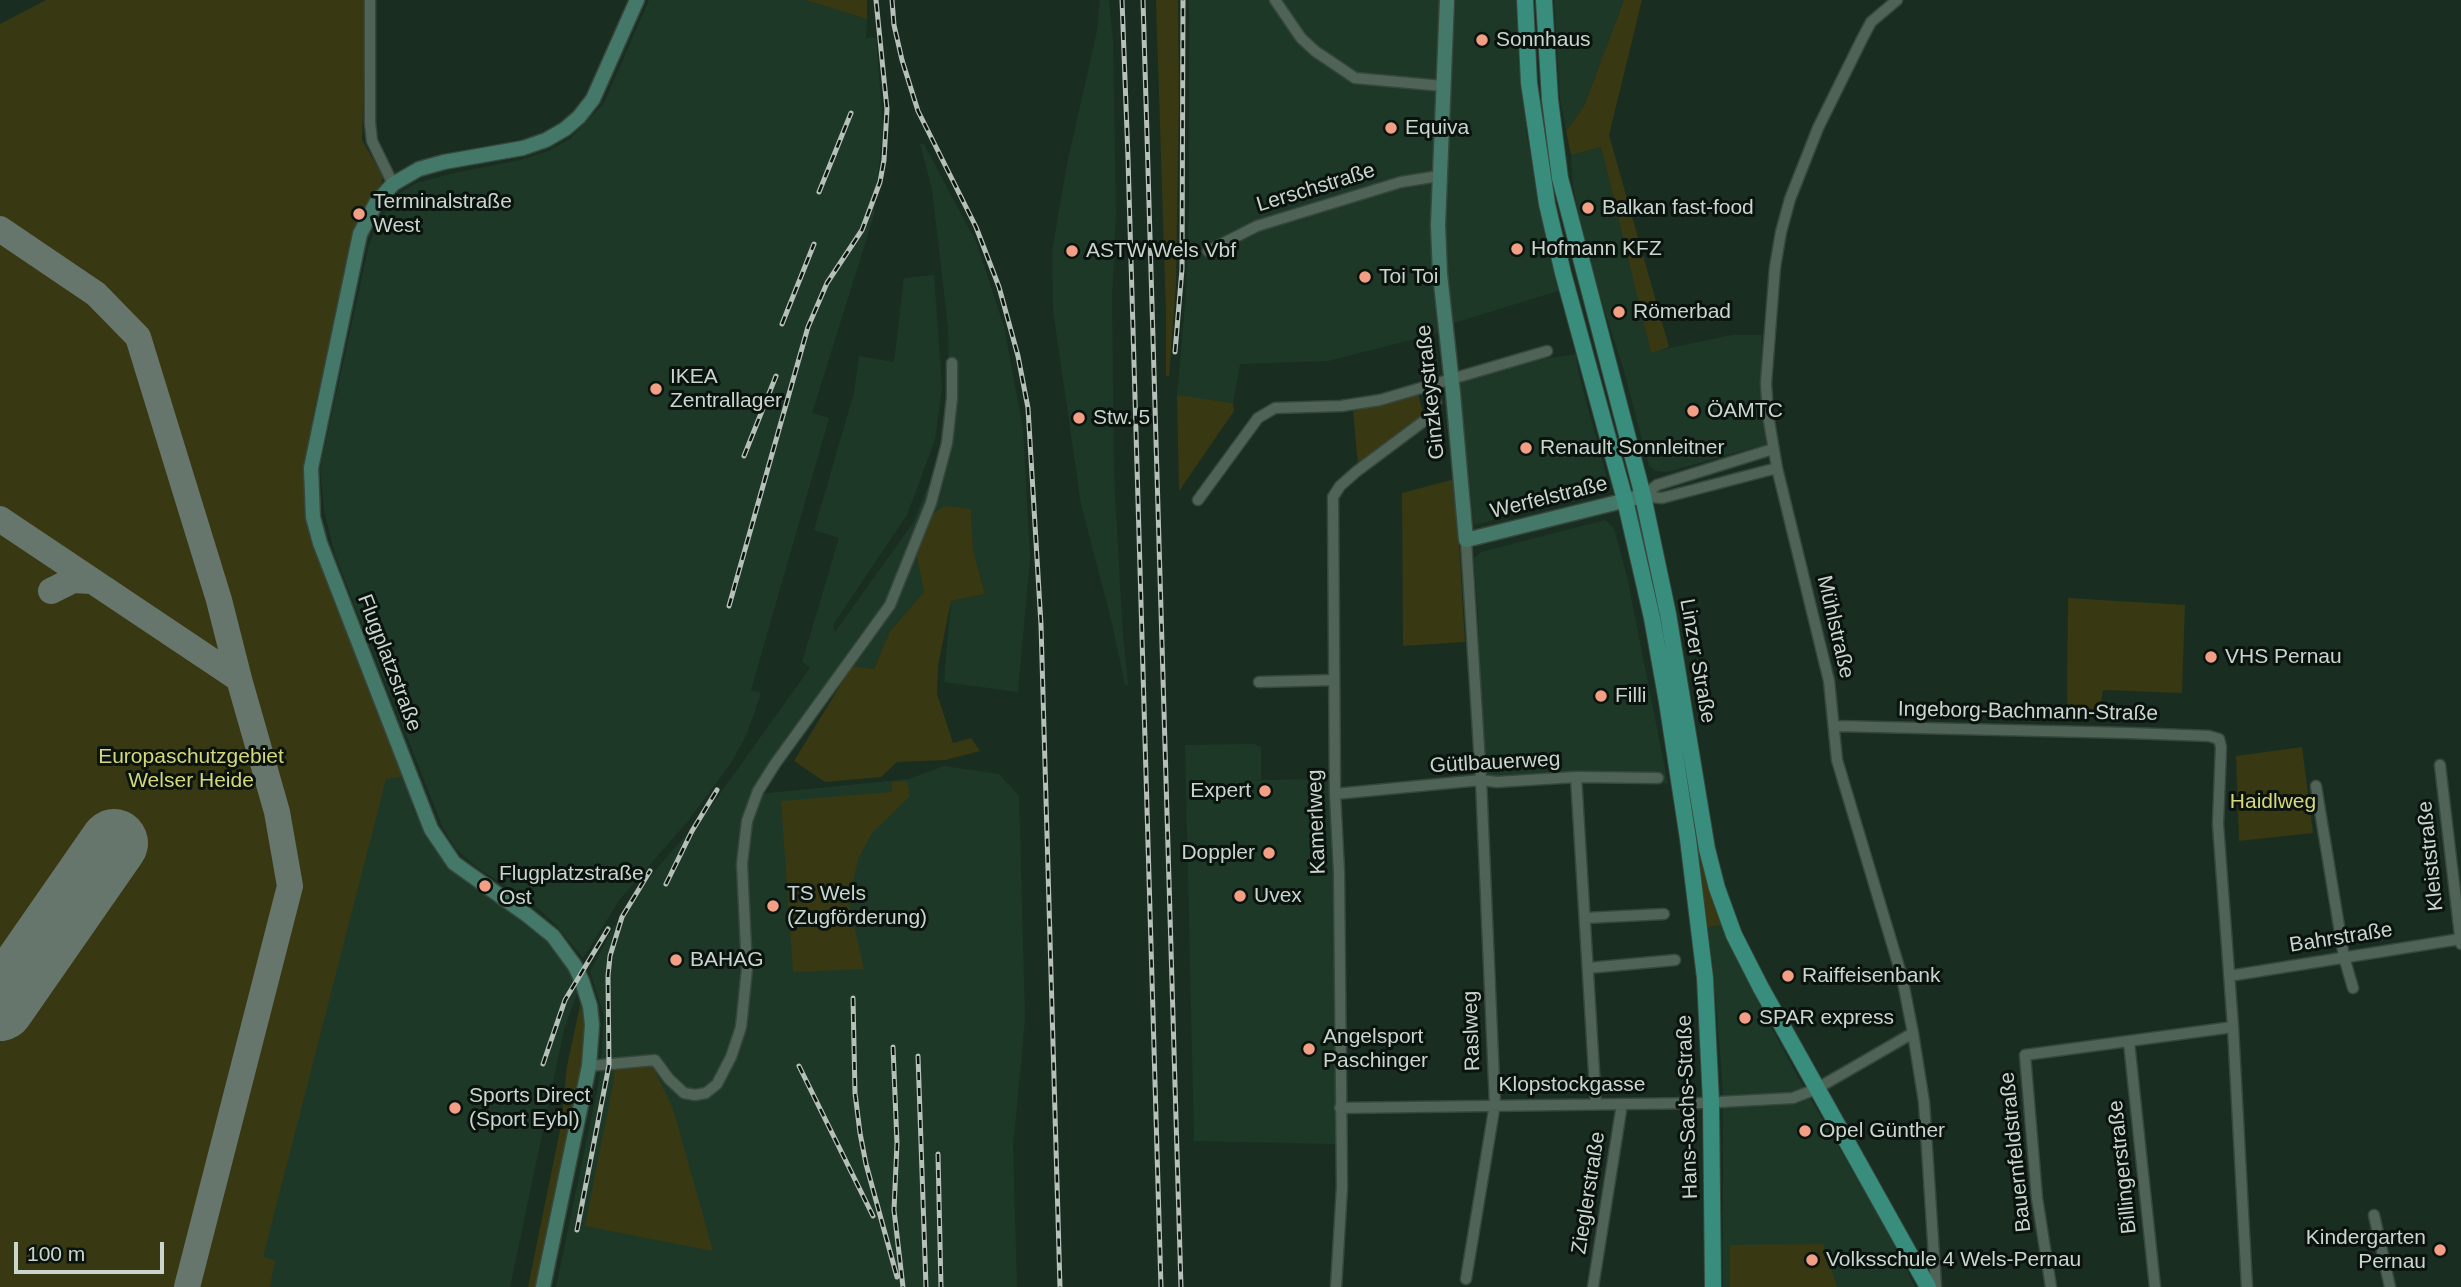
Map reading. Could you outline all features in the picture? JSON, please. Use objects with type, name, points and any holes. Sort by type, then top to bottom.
[{"type":"main road","name":"Linzer Straße","points":[[1525,0],[1530,96],[1546,204],[1625,500],[1652,618],[1700,926]]},
{"type":"main road","name":"Linzer Straße","points":[[1544,0],[1550,100],[1560,178],[1643,495],[1668,614],[1707,849],[1717,888],[1734,935],[1816,1089],[1928,1287]]},
{"type":"main road","name":"Hans-Sachs-Straße","points":[[1700,926],[1711,1102],[1713,1287]]},
{"type":"street","points":[[370,0],[372,141],[393,184],[419,169],[523,148],[546,140],[565,129],[593,99],[637,0]]},
{"type":"street","points":[[1275,0],[1301,38],[1354,78],[1443,86]]},
{"type":"street","name":"Ginzkeystraße","points":[[1447,0],[1439,176],[1440,274],[1466,540],[1481,780]]},
{"type":"street","name":"Mühlstraße","points":[[1897,0],[1871,22],[1818,128],[1790,199],[1775,267],[1767,348],[1767,393],[1777,468],[1825,664],[1835,726],[1837,760],[1902,977],[1913,1033],[1924,1102],[1936,1287]]},
{"type":"street","name":"Lerschstraße","points":[[1208,251],[1257,226],[1401,182],[1439,176]]},
{"type":"street","name":"Flugplatzstraße","points":[[393,184],[376,203],[360,234],[310,467],[313,517],[320,543],[431,829],[442,850],[454,863],[542,926],[566,953],[582,981],[590,1006],[592,1046],[589,1066],[543,1287]]},
{"type":"street","points":[[1198,500],[1258,418],[1275,408],[1357,404],[1380,400],[1547,351]]},
{"type":"street","points":[[589,1066],[655,1060],[684,1093],[695,1095],[706,1093],[717,1084],[731,1057],[741,1027],[747,969],[742,864],[747,821],[758,792],[775,764],[890,605],[931,503],[947,443],[952,398],[952,363]]},
{"type":"street","name":"Kamerlweg","points":[[1336,1287],[1342,1187],[1333,497],[1340,485],[1428,418],[1436,402]]},
{"type":"street","name":"Werfelstraße","points":[[1466,540],[1643,495],[1657,485],[1773,449]]},
{"type":"street","name":"Werfelstraße","points":[[1643,495],[1662,498],[1777,468]]},
{"type":"street","points":[[1259,682],[1334,680]]},
{"type":"street","name":"Ingeborg-Bachmann-Straße","points":[[1835,726],[2129,733],[2219,738],[2221,747],[2218,824],[2229,976]]},
{"type":"street","name":"Kleiststraße","points":[[2440,765],[2460,941]]},
{"type":"street","points":[[1576,778],[1596,1104]]},
{"type":"street","name":"Gütlbauerweg","points":[[1335,794],[1481,780],[1497,782],[1658,778]]},
{"type":"street","name":"Raslweg","points":[[1466,1279],[1495,1104],[1481,780]]},
{"type":"street","points":[[2316,786],[2344,957],[2353,988]]},
{"type":"street","points":[[1585,918],[1664,914]]},
{"type":"street","name":"Bahrstraße","points":[[2229,976],[2460,941]]},
{"type":"street","points":[[1588,968],[1675,960]]},
{"type":"street","points":[[2229,976],[2247,1287]]},
{"type":"street","name":"Bauernfeldstraße","points":[[2050,1287],[2037,1198],[2025,1055],[2233,1027]]},
{"type":"street","name":"Klopstockgasse","points":[[1340,1108],[1622,1104],[1793,1098],[1816,1089],[1913,1033]]},
{"type":"street","name":"Billingerstraße","points":[[2129,1042],[2155,1287]]},
{"type":"street","name":"Zieglerstraße","points":[[1593,1287],[1622,1104]]},
{"type":"street","points":[[2374,1216],[2390,1287]]},
{"type":"shaded area","points":[[649,0],[805,0],[867,19],[866,38],[876,38],[883,126],[874,215],[812,413],[829,418],[751,690],[761,693],[746,736],[731,763],[688,821],[620,899],[583,958],[554,923],[532,903],[478,868],[456,849],[443,828],[335,555],[324,510],[320,468],[369,245],[381,217],[400,193],[416,183],[520,160],[549,151],[570,139],[604,103]]},
{"type":"shaded area","points":[[1100,0],[1109,0],[1113,41],[1116,213],[1112,297],[1114,476],[1128,685],[1125,685],[1081,504],[1053,310],[1052,252],[1067,164],[1097,31]]},
{"type":"shaded area","points":[[1189,0],[1441,0],[1435,162],[1430,212],[1432,277],[1438,333],[1328,361],[1240,364],[1233,403],[1177,395],[1186,295],[1189,200]]},
{"type":"shaded area","points":[[1456,0],[1518,0],[1527,137],[1561,290],[1451,324],[1444,215]]},
{"type":"shaded area","points":[[1554,0],[1624,0],[1584,106],[1566,131],[1560,98]]},
{"type":"shaded area","name":"Europaschutzgebiet Welser Heide","points":[[0,26],[285,497],[405,776],[413,809],[437,853],[462,876],[523,918],[560,952],[578,990],[564,1030],[510,1287],[0,1287]]},
{"type":"shaded area","points":[[920,144],[924,144],[977,244],[1004,327],[1023,428],[1030,558],[1018,692],[944,682],[951,601],[985,594],[973,550],[971,509],[915,547],[924,592],[890,631],[874,669],[851,666],[759,794],[909,779],[944,766],[999,774],[1019,796],[1025,1019],[1013,1147],[1017,1287],[556,1287],[600,1076],[604,1016],[590,972],[612,930],[658,867],[712,805],[810,668],[802,662],[839,538],[814,530],[854,393],[859,356],[894,362],[904,278],[934,275],[942,387],[935,440],[907,515],[833,625],[835,632],[913,523],[939,459],[949,407],[948,328],[932,189]]},
{"type":"shaded area","points":[[1601,147],[1651,352],[1732,335],[1762,335],[1761,397],[1767,444],[1667,472],[1656,471],[1649,466],[1624,371],[1590,265],[1573,186],[1571,155]]},
{"type":"shaded area","points":[[1576,354],[1578,371],[1606,475],[1601,487],[1587,496],[1474,525],[1459,383],[1532,361]]},
{"type":"shaded area","points":[[1605,520],[1614,528],[1627,577],[1668,784],[1655,781],[1573,780],[1484,787],[1474,558],[1481,552]]},
{"type":"shaded area","points":[[1254,744],[1261,747],[1261,780],[1330,779],[1335,925],[1336,1144],[1194,1141],[1185,745]]},
{"type":"shaded area","points":[[1722,925],[1763,1012],[1878,1214],[1915,1287],[1723,1287],[1723,1090],[1708,927]]},
{"type":"green space","name":"Europaschutzgebiet Welser Heide","points":[[46,0],[366,0],[362,140],[383,176],[381,186],[368,203],[350,252],[314,411],[303,475],[308,525],[334,599],[405,776],[386,779],[263,1257],[275,1260],[270,1287],[0,1287],[0,24]]},
{"type":"green space","points":[[805,0],[867,0],[867,19]]},
{"type":"green space","points":[[1156,0],[1178,0],[1176,284],[1169,376],[1166,376]]},
{"type":"green space","points":[[1624,0],[1642,0],[1609,135],[1669,347],[1651,353],[1601,147],[1571,155],[1566,131],[1584,106]]},
{"type":"green space","points":[[1418,394],[1424,416],[1358,464],[1353,411]]},
{"type":"green space","points":[[1177,395],[1233,403],[1234,411],[1179,491]]},
{"type":"green space","points":[[1455,479],[1465,642],[1403,646],[1402,493]]},
{"type":"green space","points":[[945,506],[971,509],[973,550],[985,594],[951,601],[938,666],[937,694],[953,743],[971,738],[980,751],[945,760],[897,762],[881,777],[825,782],[794,761],[852,666],[874,669],[890,631],[924,592],[915,547],[931,515]]},
{"type":"green space","points":[[2068,598],[2185,605],[2182,693],[2103,690],[2099,716],[2067,716]]},
{"type":"green space","name":"Haidlweg","points":[[2302,747],[2313,833],[2239,841],[2236,756]]},
{"type":"green space","points":[[907,781],[910,796],[872,833],[859,857],[848,899],[864,969],[793,972],[781,801],[892,792],[892,782]]},
{"type":"green space","points":[[1688,782],[1697,842],[1722,925],[1708,927],[1685,783]]},
{"type":"green space","points":[[581,1001],[586,1049],[537,1287],[528,1287],[561,1125],[567,1066]]},
{"type":"green space","points":[[652,1065],[673,1109],[713,1251],[585,1226],[614,1068]]},
{"type":"green space","points":[[1823,1244],[1837,1287],[1730,1287],[1730,1245]]},
{"type":"taxiway","points":[[0,229],[96,294],[138,337],[219,600],[239,679]]},
{"type":"taxiway","points":[[0,519],[239,679],[277,812],[290,886],[187,1287]]},
{"type":"taxiway","points":[[51,591],[73,580],[91,581]]},
{"type":"runway","points":[[0,1007],[114,843]]},
{"type":"railway","points":[[729,606],[808,327],[827,283],[862,230],[880,182],[887,109],[876,0]]},
{"type":"railway","points":[[892,0],[894,25],[902,60],[918,111],[976,227],[999,287],[1018,356],[1028,408],[1041,625],[1060,1287]]},
{"type":"railway","points":[[1122,0],[1161,1287]]},
{"type":"railway","points":[[1143,0],[1181,1287]]},
{"type":"railway","points":[[1175,352],[1182,269],[1183,0]]},
{"type":"railway","points":[[819,192],[851,113]]},
{"type":"railway","points":[[782,324],[814,244]]},
{"type":"railway","points":[[744,456],[776,376]]},
{"type":"railway","points":[[666,884],[692,831],[717,790]]},
{"type":"railway","points":[[577,1230],[609,1065],[610,956],[622,917],[650,871]]},
{"type":"railway","points":[[543,1064],[565,1000],[608,929]]},
{"type":"railway","points":[[853,998],[855,1093],[860,1133],[897,1277]]},
{"type":"railway","points":[[893,1047],[897,1143],[894,1210],[903,1287]]},
{"type":"railway","points":[[918,1056],[926,1287]]},
{"type":"railway","points":[[799,1066],[873,1216]]},
{"type":"railway","points":[[938,1154],[941,1287]]},
{"type":"place","name":"Sonnhaus","points":[[1482,40]]},
{"type":"place","name":"Equiva","points":[[1391,128]]},
{"type":"place","name":"Balkan fast-food","points":[[1588,208]]},
{"type":"place","name":"Terminalstraße West","points":[[359,214]]},
{"type":"place","name":"Hofmann KFZ","points":[[1517,249]]},
{"type":"place","name":"ASTW Wels Vbf","points":[[1072,251]]},
{"type":"place","name":"Toi Toi","points":[[1365,277]]},
{"type":"place","name":"Römerbad","points":[[1619,312]]},
{"type":"place","name":"IKEA Zentrallager","points":[[656,389]]},
{"type":"place","name":"ÖAMTC","points":[[1693,411]]},
{"type":"place","name":"Stw. 5","points":[[1079,418]]},
{"type":"place","name":"Renault Sonnleitner","points":[[1526,448]]},
{"type":"place","name":"VHS Pernau","points":[[2211,657]]},
{"type":"place","name":"Filli","points":[[1601,696]]},
{"type":"place","name":"Expert","points":[[1265,791]]},
{"type":"place","name":"Doppler","points":[[1269,853]]},
{"type":"place","name":"Flugplatzstraße Ost","points":[[485,886]]},
{"type":"place","name":"Uvex","points":[[1240,896]]},
{"type":"place","name":"TS Wels (Zugförderung)","points":[[773,906]]},
{"type":"place","name":"BAHAG","points":[[676,960]]},
{"type":"place","name":"Raiffeisenbank","points":[[1788,976]]},
{"type":"place","name":"SPAR express","points":[[1745,1018]]},
{"type":"place","name":"Angelsport Paschinger","points":[[1309,1049]]},
{"type":"place","name":"Sports Direct (Sport Eybl)","points":[[455,1108]]},
{"type":"place","name":"Opel Günther","points":[[1805,1131]]},
{"type":"place","name":"Kindergarten Pernau","points":[[2440,1250]]},
{"type":"place","name":"Volksschule 4 Wels-Pernau","points":[[1812,1260]]}]
